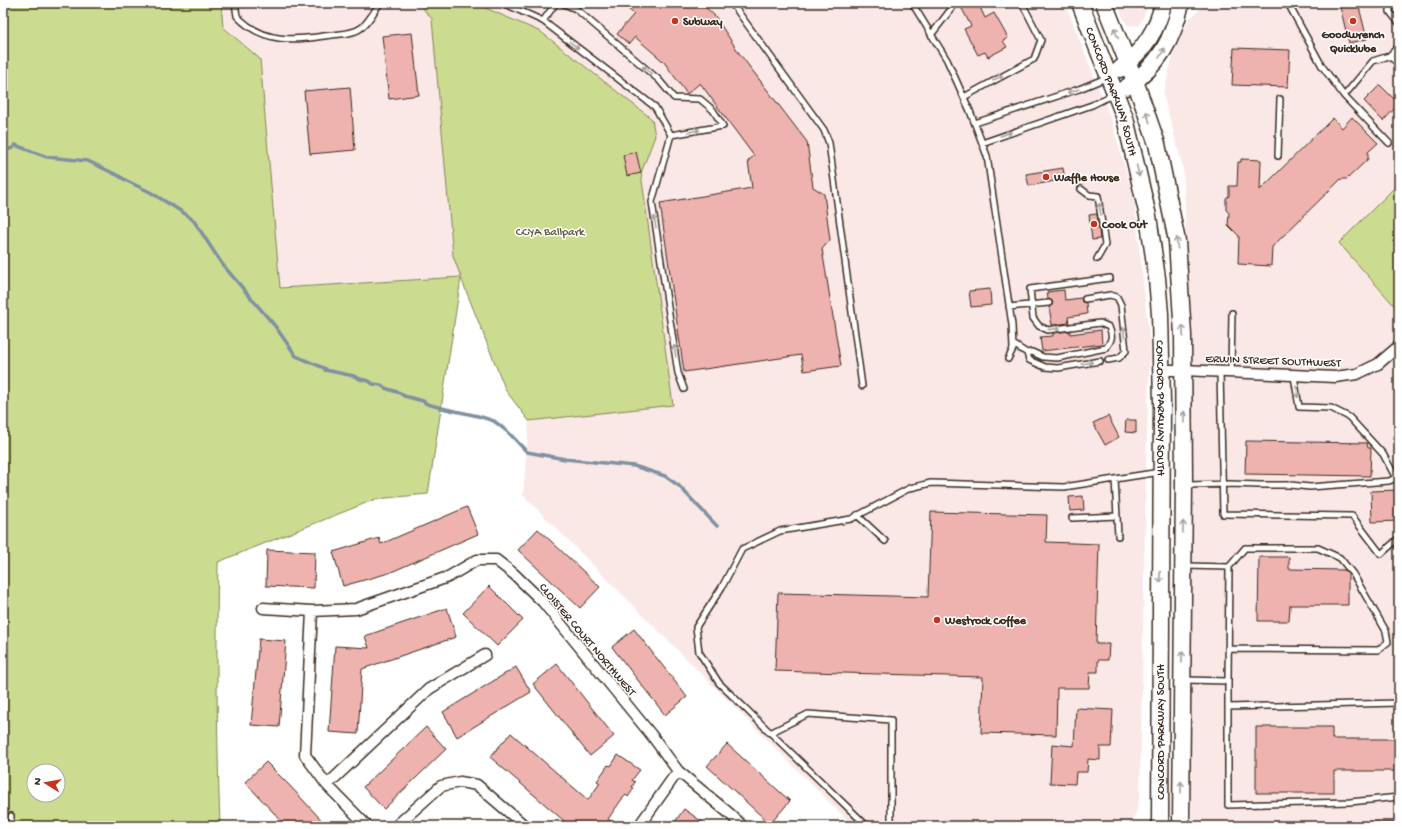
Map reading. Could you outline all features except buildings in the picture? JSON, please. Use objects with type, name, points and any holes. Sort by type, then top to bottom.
[{"type":"main road","name":"CONCORD PARKWAY SOUTH","points":[[1080,3],[1125,118],[1148,216],[1157,278],[1162,370],[1160,826]]},
{"type":"main road","name":"CONCORD PARKWAY SOUTH","points":[[1104,3],[1128,62],[1157,144],[1177,241],[1183,335],[1184,485],[1181,826]]},
{"type":"main road","points":[[1109,76],[1128,62],[1150,37],[1159,19],[1163,3]]},
{"type":"main road","points":[[1116,93],[1135,81],[1150,68],[1164,49],[1174,27],[1181,3]]},
{"type":"street","name":"ERWIN STREET SOUTHWEST","points":[[1162,370],[1334,377],[1357,374],[1378,364],[1399,346]]},
{"type":"street","name":"CLOISTER COURT NORTHWEST","points":[[263,608],[312,611],[356,609],[448,577],[478,560],[496,560],[514,574],[543,602],[653,737],[678,771],[730,814],[742,826]]},
{"type":"street","points":[[312,611],[305,755],[327,785],[367,826]]},
{"type":"street","points":[[327,785],[430,689],[485,655]]},
{"type":"street","points":[[639,826],[678,771]]},
{"type":"street","points":[[396,826],[441,786],[460,782],[477,785],[525,826]]},
{"type":"lane","points":[[235,3],[236,16],[253,30],[265,35],[283,39],[305,39],[354,32],[362,27],[380,3]]},
{"type":"lane","points":[[503,3],[543,21],[655,107],[671,135],[652,202],[678,373],[684,389]]},
{"type":"lane","points":[[543,21],[556,3]]},
{"type":"lane","points":[[562,3],[576,9],[659,80],[674,98],[700,99],[713,110],[723,126],[671,135]]},
{"type":"lane","points":[[731,3],[824,130],[829,143],[862,386]]},
{"type":"lane","points":[[912,3],[947,60],[975,123],[987,156],[1013,344],[1013,349],[1008,359]]},
{"type":"lane","points":[[932,35],[957,3]]},
{"type":"lane","points":[[964,97],[1034,59],[1041,40],[1022,3]]},
{"type":"lane","points":[[1289,3],[1322,66],[1344,96],[1389,143]]},
{"type":"lane","points":[[1390,3],[1390,12],[1399,23]]},
{"type":"lane","points":[[1344,96],[1373,61],[1389,56],[1399,46]]},
{"type":"lane","points":[[1389,56],[1399,64]]},
{"type":"lane","points":[[975,123],[1079,90],[1109,76]]},
{"type":"lane","points":[[982,143],[1092,105],[1116,93]]},
{"type":"lane","points":[[1278,156],[1280,99]]},
{"type":"lane","points":[[1081,189],[1089,195],[1098,196],[1106,245],[1097,259]]},
{"type":"lane","points":[[1027,353],[1032,352],[1044,357],[1057,358],[1106,348],[1111,341],[1112,334],[1109,327],[1100,323],[1048,330],[1039,326],[1033,318],[1030,289],[1110,278]]},
{"type":"lane","points":[[1085,300],[1110,295],[1117,297],[1121,305],[1126,352],[1119,358],[1108,360]]},
{"type":"lane","points":[[1009,307],[1049,303]]},
{"type":"lane","points":[[1231,372],[1232,313]]},
{"type":"lane","points":[[1013,344],[1027,353],[1030,360],[1045,367],[1058,368],[1100,361]]},
{"type":"lane","points":[[1220,372],[1224,484],[1223,514],[1352,516],[1381,554],[1399,538]]},
{"type":"lane","points":[[1184,485],[1290,485],[1310,487],[1390,481],[1396,478],[1383,454],[1349,417],[1331,408],[1299,407],[1294,376]]},
{"type":"lane","points":[[867,826],[719,683],[699,652],[696,627],[722,587],[742,548],[780,531],[851,519],[910,488],[931,483],[1064,487],[1161,472]]},
{"type":"lane","points":[[1115,479],[1118,536]]},
{"type":"lane","points":[[857,515],[885,542]]},
{"type":"lane","points":[[1072,518],[1117,516]]},
{"type":"lane","points":[[1228,649],[1378,650],[1388,642],[1386,631],[1353,574],[1340,558],[1318,548],[1245,548],[1230,567],[1228,649],[1228,805],[1350,802],[1399,797]]},
{"type":"lane","points":[[1183,566],[1230,567]]},
{"type":"lane","points":[[1182,680],[1228,681]]},
{"type":"lane","points":[[1228,707],[1399,703]]},
{"type":"lane","points":[[770,732],[808,714],[891,720],[891,826]]},
{"type":"lane","points":[[10,826],[11,816]]},
{"type":"lane","points":[[1277,826],[1398,826],[1399,823]]},
{"type":"shaded area","points":[[221,3],[418,3],[432,19],[453,256],[461,277],[280,288],[260,59],[223,27]]},
{"type":"shaded area","points":[[474,3],[1065,3],[1111,119],[1134,199],[1150,345],[1146,466],[1140,797],[1136,813],[1128,826],[853,826],[523,495],[529,421],[673,405],[641,173],[655,135],[652,119],[541,32]]},
{"type":"shaded area","points":[[1116,3],[1150,3],[1139,26],[1127,25]]},
{"type":"shaded area","points":[[1208,3],[1399,3],[1399,183],[1339,243],[1399,311],[1399,826],[1192,826],[1189,738],[1192,580],[1189,302],[1183,168],[1163,94],[1174,52],[1189,19]]},
{"type":"green space","name":"CCYA Ballpark","points":[[3,3],[221,3],[223,27],[260,59],[280,288],[461,277],[453,256],[432,19],[418,3],[474,3],[541,32],[652,119],[655,136],[641,173],[673,405],[529,421],[506,391],[461,278],[428,494],[376,499],[218,562],[217,694],[220,826],[3,826]]},
{"type":"green space","points":[[1399,183],[1399,311],[1339,243]]},
{"type":"waterway","points":[[3,151],[13,148],[15,145],[47,157],[88,161],[150,192],[187,215],[194,221],[222,264],[275,326],[296,356],[326,369],[325,370],[354,376],[369,381],[373,384],[381,385],[404,396],[423,401],[427,404],[494,421],[508,432],[527,452],[565,459],[634,466],[665,476],[679,486],[717,526]]},
{"type":"place","name":"Subway","points":[[675,21]]},
{"type":"place","name":"Goodwrench Quicklube","points":[[1353,21]]},
{"type":"place","name":"Waffle House","points":[[1046,177]]},
{"type":"place","name":"Cook Out","points":[[1094,224]]},
{"type":"place","name":"Westrock Coffee","points":[[937,620]]}]
